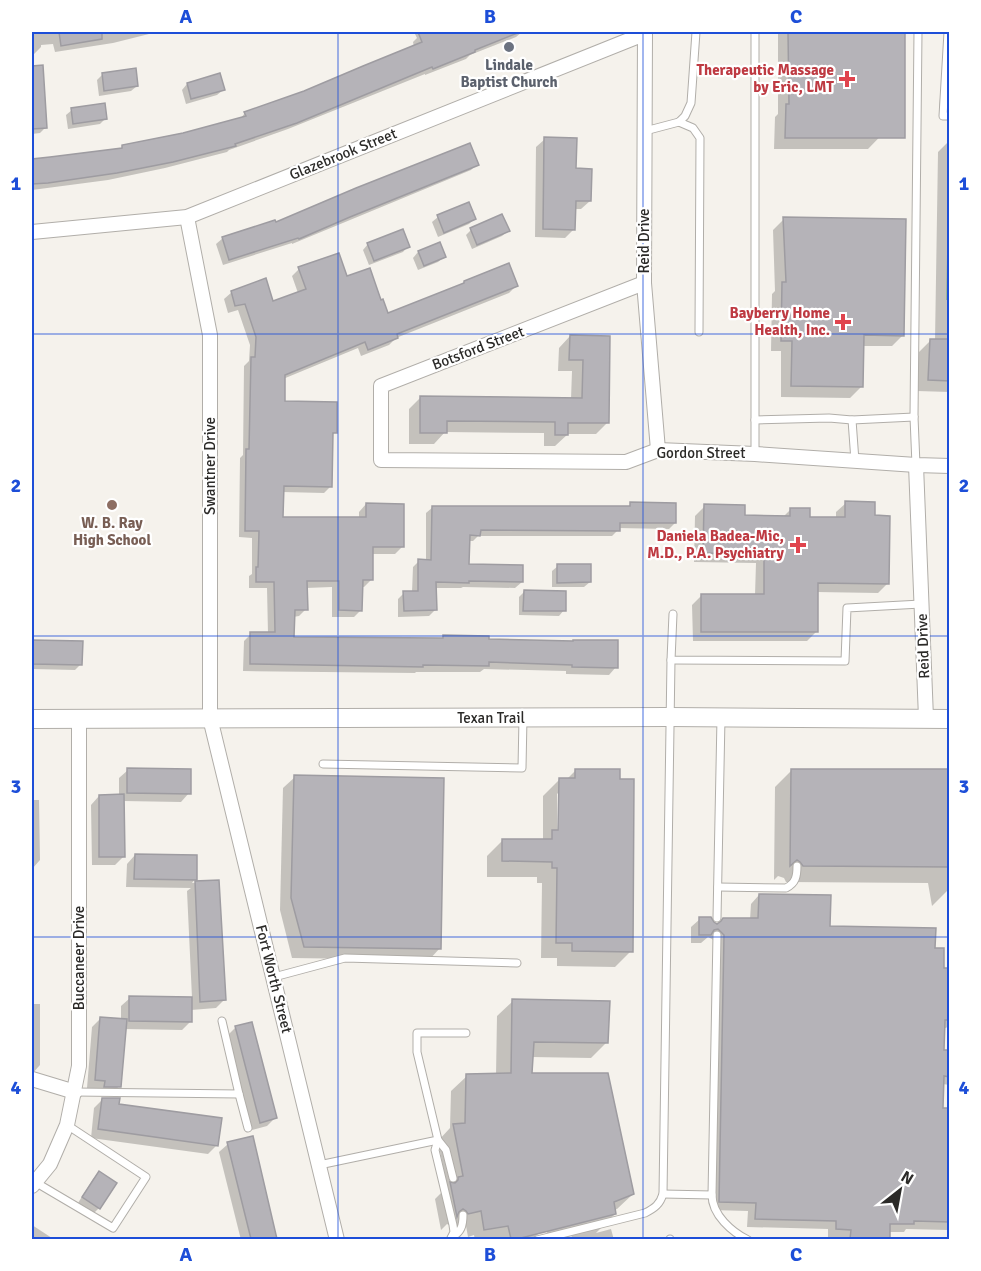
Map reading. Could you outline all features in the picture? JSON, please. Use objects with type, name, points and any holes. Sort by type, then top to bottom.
[{"type":"street","name":"Reid Drive","points":[[644,33],[644,283],[658,450]]},
{"type":"street","name":"Glazebrook Street","points":[[32,232],[187,217],[644,33]]},
{"type":"street","name":"Swantner Drive","points":[[187,217],[210,335],[210,718]]},
{"type":"street","name":"Botsford Street","points":[[381,460],[381,386],[644,283]]},
{"type":"street","name":"Gordon Street","points":[[381,460],[626,462],[658,450],[950,466]]},
{"type":"street","name":"Reid Drive","points":[[916,465],[926,718]]},
{"type":"street","name":"Fort Worth Street","points":[[210,718],[337,1239]]},
{"type":"street","name":"Texan Trail","points":[[32,719],[950,718]]},
{"type":"street","name":"Buccaneer Drive","points":[[33,1184],[50,1164],[67,1125],[79,1066],[79,719]]},
{"type":"street","points":[[32,1079],[75,1092]]},
{"type":"lane","points":[[644,131],[679,122],[685,116],[691,103],[696,32]]},
{"type":"lane","points":[[755,454],[756,32]]},
{"type":"lane","points":[[916,465],[918,32]]},
{"type":"lane","points":[[948,32],[943,116],[950,116]]},
{"type":"lane","points":[[679,122],[693,128],[700,138],[699,332]]},
{"type":"lane","points":[[755,420],[829,418],[852,420],[915,417]]},
{"type":"lane","points":[[852,420],[855,461]]},
{"type":"lane","points":[[672,660],[846,661],[847,608],[921,604]]},
{"type":"lane","points":[[537,1239],[645,1213],[660,1203],[663,1194],[673,614]]},
{"type":"lane","points":[[323,764],[522,768],[523,718]]},
{"type":"lane","points":[[717,918],[721,718]]},
{"type":"lane","points":[[718,887],[786,888],[793,883],[797,866]]},
{"type":"lane","points":[[717,935],[712,1200],[726,1224],[748,1239]]},
{"type":"lane","points":[[274,977],[345,958],[516,963]]},
{"type":"lane","points":[[222,1021],[248,1128]]},
{"type":"lane","points":[[453,1178],[446,1150],[438,1140],[417,1052],[417,1033],[466,1033]]},
{"type":"lane","points":[[75,1092],[239,1094]]},
{"type":"lane","points":[[33,1184],[113,1228],[146,1177],[67,1125]]},
{"type":"lane","points":[[319,1165],[438,1140]]},
{"type":"lane","points":[[438,1140],[435,1150],[453,1225],[454,1232],[451,1238]]},
{"type":"lane","points":[[663,1194],[712,1195]]},
{"type":"lane","points":[[451,1238],[461,1230],[463,1215]]},
{"type":"green space","points":[[948,208],[950,208],[949,300],[946,300]]},
{"type":"building","points":[[59,32],[102,32],[102,39],[61,46]]},
{"type":"building","points":[[418,32],[520,32],[297,123],[235,144],[236,146],[117,173],[32,184],[32,159],[122,148],[122,145],[183,133],[246,116],[244,112],[304,91],[422,42]]},
{"type":"building","points":[[788,32],[905,32],[905,138],[785,138],[786,104],[789,104]]},
{"type":"building","points":[[43,65],[47,128],[32,129],[32,66]]},
{"type":"building","points":[[136,68],[138,86],[104,91],[102,73]]},
{"type":"building","points":[[220,73],[225,90],[191,99],[187,83]]},
{"type":"building","points":[[105,103],[107,119],[73,124],[71,108]]},
{"type":"building","points":[[544,137],[577,138],[576,168],[592,169],[591,201],[576,201],[575,230],[543,229]]},
{"type":"building","points":[[470,143],[479,165],[299,239],[229,260],[222,237],[275,220],[276,222]]},
{"type":"building","points":[[469,202],[476,219],[444,233],[437,215]]},
{"type":"building","points":[[502,214],[510,231],[477,245],[470,228]]},
{"type":"building","points":[[783,217],[906,219],[904,336],[864,335],[863,387],[791,386],[792,341],[781,341],[782,282],[786,282]]},
{"type":"building","points":[[403,229],[410,247],[374,261],[367,243]]},
{"type":"building","points":[[440,242],[446,257],[424,266],[418,251]]},
{"type":"building","points":[[339,253],[347,276],[370,268],[388,313],[509,263],[518,286],[397,334],[398,338],[368,350],[365,342],[285,375],[285,401],[337,402],[337,433],[333,433],[332,487],[284,486],[283,517],[366,517],[366,503],[404,504],[404,547],[373,547],[373,580],[363,580],[362,611],[339,610],[339,581],[307,581],[308,610],[295,610],[294,637],[443,638],[443,635],[489,636],[489,639],[618,640],[618,668],[489,662],[489,666],[423,665],[423,667],[250,664],[250,632],[275,632],[274,582],[256,582],[259,531],[245,531],[246,449],[249,449],[251,357],[255,357],[256,337],[245,304],[235,306],[231,291],[266,278],[273,301],[306,289],[298,267]]},
{"type":"building","points":[[570,335],[610,336],[609,423],[568,423],[568,435],[555,435],[555,422],[447,421],[447,433],[420,433],[420,396],[582,398],[583,360],[569,360]]},
{"type":"building","points":[[930,339],[950,339],[950,381],[928,380]]},
{"type":"building","points":[[845,501],[875,502],[875,515],[890,516],[889,584],[818,583],[818,632],[701,632],[701,594],[764,594],[764,554],[703,553],[704,504],[745,505],[745,515],[790,516],[790,508],[810,508],[810,517],[845,517]]},
{"type":"building","points":[[630,502],[676,503],[676,523],[620,523],[620,531],[481,530],[480,536],[470,535],[469,564],[523,565],[523,582],[436,582],[437,610],[404,611],[403,591],[418,591],[418,559],[431,560],[432,506],[630,506]]},
{"type":"building","points":[[557,564],[591,564],[591,582],[557,583]]},
{"type":"building","points":[[524,590],[566,591],[566,611],[523,611]]},
{"type":"building","points":[[32,640],[83,641],[82,665],[32,664]]},
{"type":"building","points":[[127,768],[191,769],[191,794],[127,793]]},
{"type":"building","points":[[575,769],[620,769],[620,779],[634,779],[633,952],[572,951],[572,943],[556,943],[557,868],[552,868],[552,862],[502,861],[502,839],[552,839],[552,830],[558,830],[559,778],[575,778]]},
{"type":"building","points":[[791,769],[950,769],[950,867],[803,866],[797,860],[790,866]]},
{"type":"building","points":[[294,775],[444,778],[441,949],[304,947],[291,898]]},
{"type":"building","points":[[124,794],[125,857],[99,857],[99,795]]},
{"type":"building","points":[[135,854],[197,855],[197,880],[134,879]]},
{"type":"building","points":[[219,880],[226,1000],[200,1002],[195,881]]},
{"type":"building","points":[[759,894],[831,895],[830,926],[936,928],[935,948],[944,948],[944,968],[950,968],[950,1020],[945,1020],[944,1050],[950,1050],[950,1077],[944,1076],[943,1108],[950,1108],[950,1222],[914,1221],[914,1224],[890,1224],[890,1239],[850,1239],[851,1230],[836,1229],[836,1221],[755,1219],[756,1203],[719,1202],[724,935],[718,929],[714,930],[711,935],[699,935],[699,917],[711,917],[717,924],[723,918],[758,918]]},
{"type":"building","points":[[129,996],[192,997],[192,1022],[129,1021]]},
{"type":"building","points":[[512,999],[610,1001],[608,1043],[534,1042],[532,1073],[608,1073],[634,1194],[614,1202],[616,1214],[517,1239],[511,1239],[508,1226],[484,1230],[481,1211],[468,1214],[463,1209],[457,1217],[450,1182],[455,1183],[458,1177],[463,1176],[453,1124],[465,1123],[466,1074],[511,1073]]},
{"type":"building","points":[[100,1017],[127,1019],[121,1087],[104,1087],[105,1081],[95,1080]]},
{"type":"building","points":[[252,1022],[277,1118],[260,1123],[235,1026]]},
{"type":"building","points":[[102,1098],[120,1098],[119,1104],[222,1118],[218,1146],[98,1129]]},
{"type":"building","points":[[253,1136],[277,1239],[251,1239],[227,1142]]},
{"type":"building","points":[[99,1171],[117,1183],[100,1209],[82,1197]]},
{"type":"place","name":"Lindale Baptist Church","points":[[509,47]]},
{"type":"place","name":"Therapeutic Massage by Eric, LMT","points":[[847,79]]},
{"type":"place","name":"Bayberry Home Health, Inc.","points":[[843,322]]},
{"type":"place","name":"W. B. Ray High School","points":[[112,505]]},
{"type":"place","name":"Daniela Badea-Mic, M.D., P.A. Psychiatry","points":[[798,545]]}]
